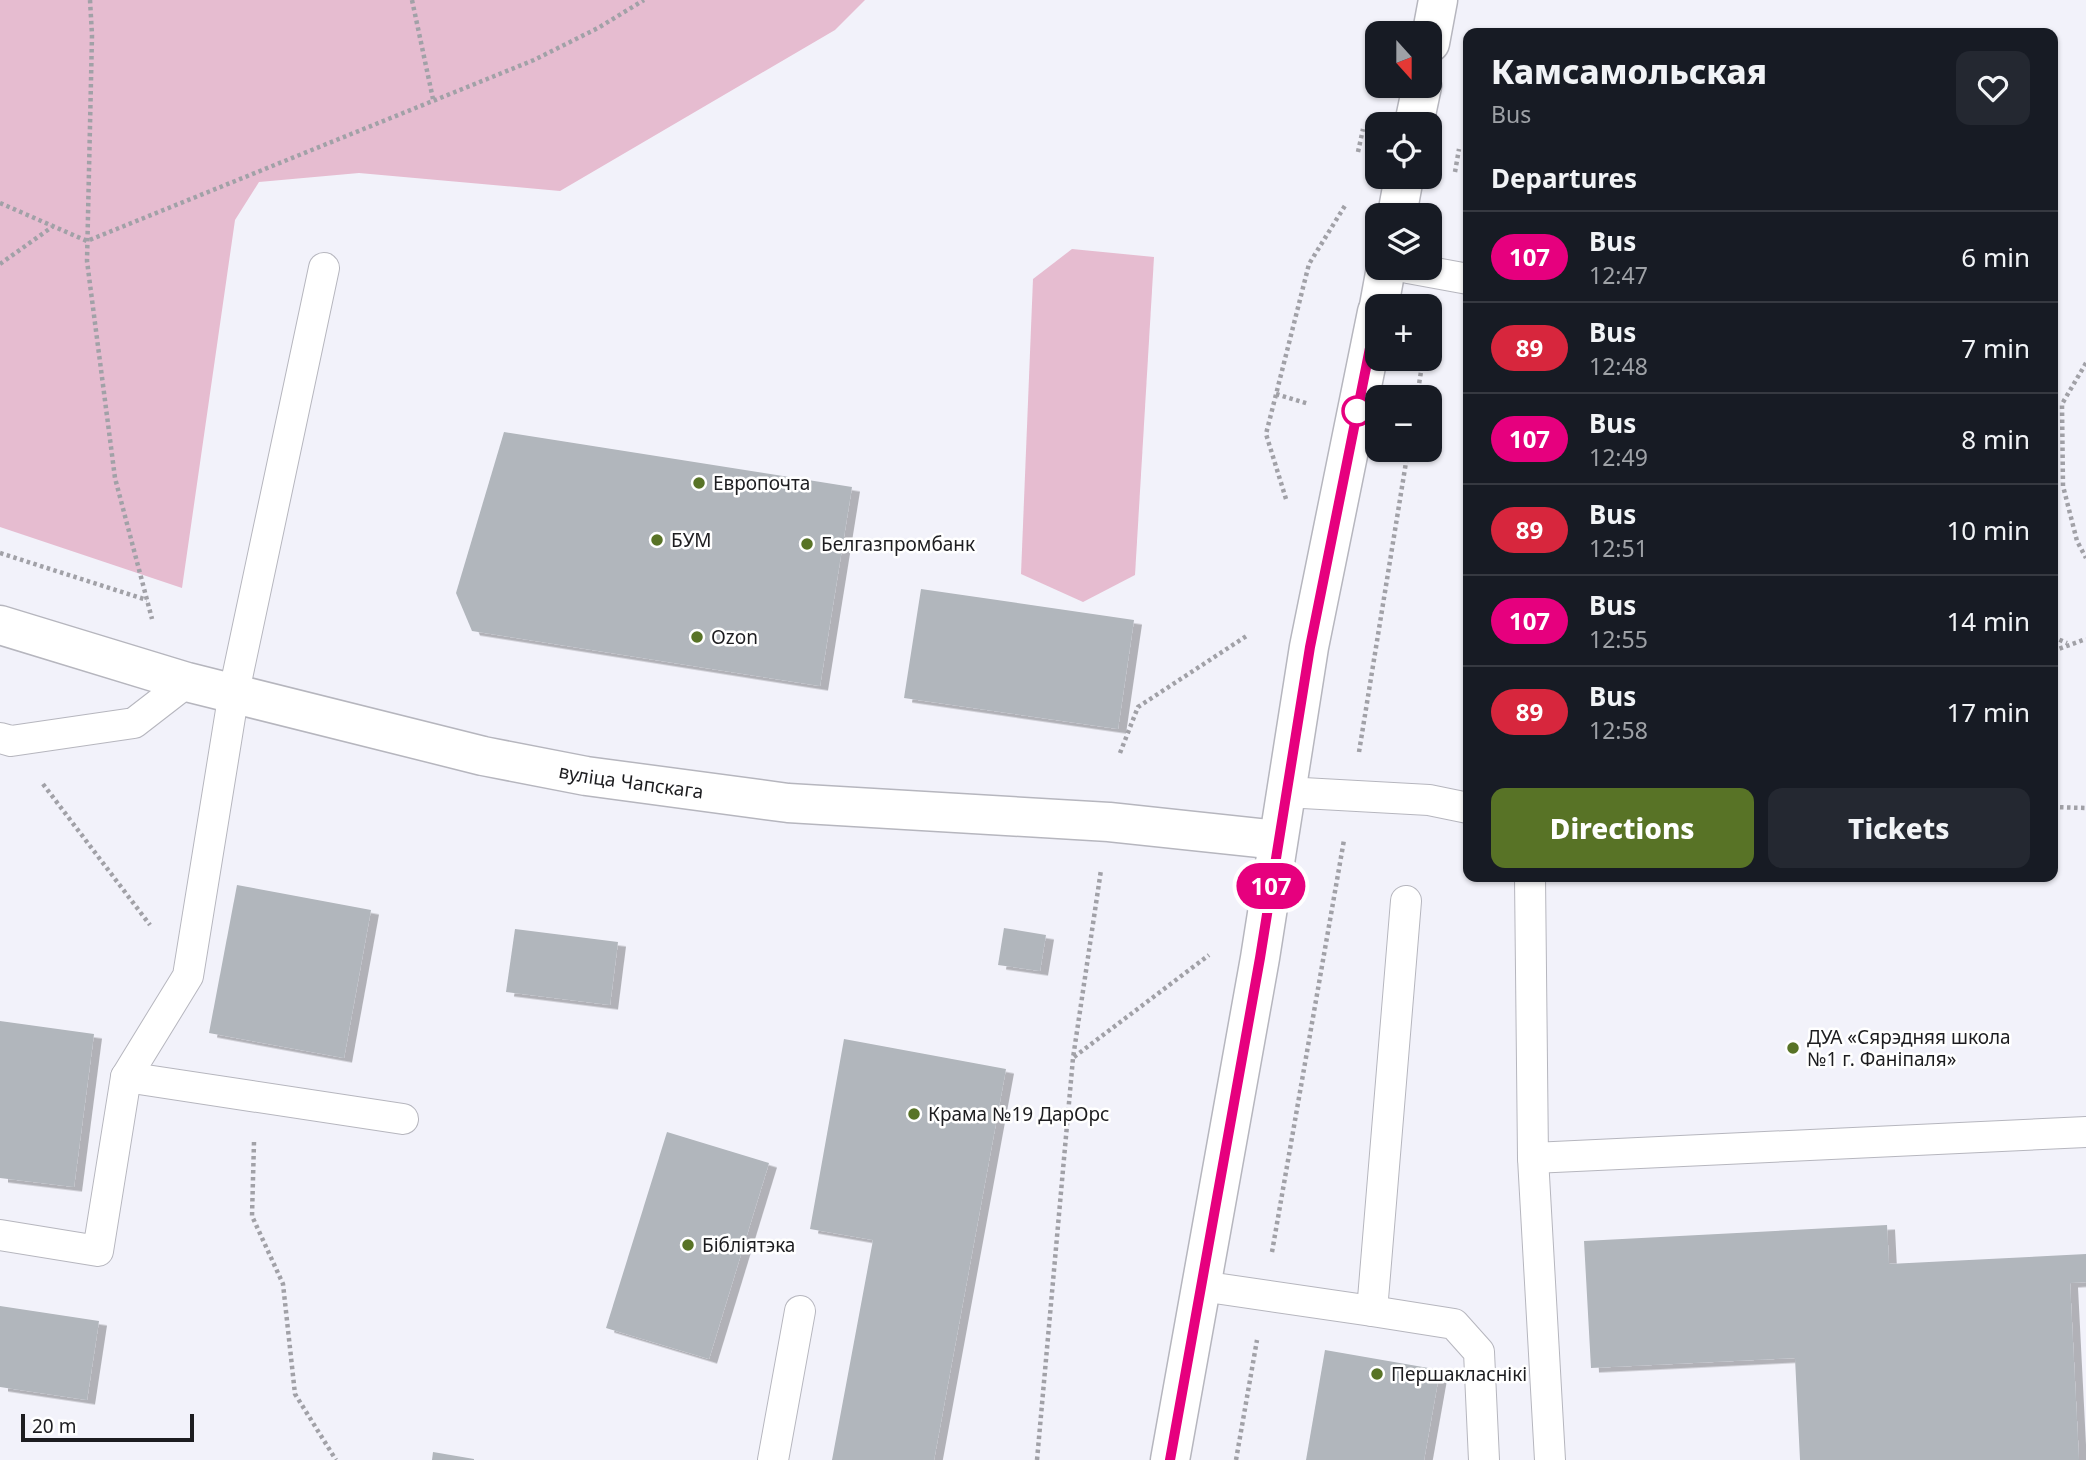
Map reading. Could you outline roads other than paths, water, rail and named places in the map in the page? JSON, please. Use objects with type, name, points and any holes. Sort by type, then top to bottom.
[{"type":"main road","points":[[1434,21],[1438,0]]},
{"type":"main road","points":[[1170,1460],[1310,647],[1365,371]]},
{"type":"main road","name":"вуліца Чапскага","points":[[0,625],[178,679],[397,735],[586,776],[788,803],[1109,822],[1278,839]]},
{"type":"lane","points":[[0,1236],[98,1251],[126,1077],[188,976],[234,692],[324,268]]},
{"type":"lane","points":[[1442,274],[1463,278]]},
{"type":"lane","points":[[5,739],[134,723],[178,679]]},
{"type":"lane","points":[[1285,792],[1352,798],[1429,800],[1463,807]]},
{"type":"lane","points":[[1530,882],[1533,1158],[1550,1460]]},
{"type":"lane","points":[[1371,1311],[1406,901]]},
{"type":"lane","points":[[126,1077],[402,1119]]},
{"type":"lane","points":[[1533,1158],[2086,1132]]},
{"type":"lane","points":[[1201,1286],[1454,1324],[1479,1352],[1485,1460]]},
{"type":"lane","points":[[773,1460],[800,1311]]},
{"type":"place","name":"Европочта","points":[[699,483]]},
{"type":"place","name":"БУМ","points":[[657,540]]},
{"type":"place","name":"Белгазпромбанк","points":[[807,544]]},
{"type":"place","name":"Ozon","points":[[697,637]]},
{"type":"place","name":"ДУА «Сярэдняя школа №1 г. Фаніпаля»","points":[[1793,1048]]},
{"type":"place","name":"Крама №19 ДарОрс","points":[[914,1114]]},
{"type":"place","name":"Бібліятэка","points":[[688,1245]]},
{"type":"place","name":"Першакласнікі","points":[[1377,1374]]}]
